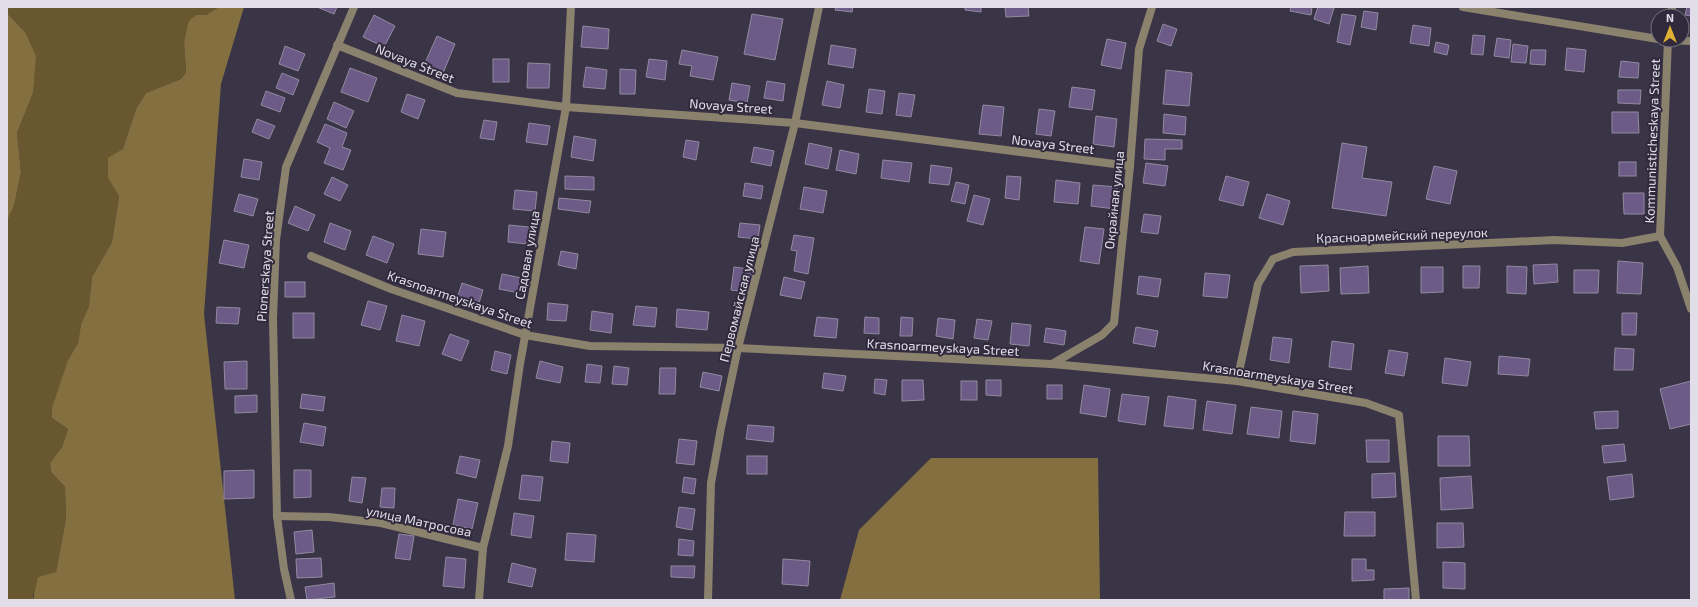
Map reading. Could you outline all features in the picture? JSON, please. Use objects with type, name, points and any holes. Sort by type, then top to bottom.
[{"type":"street","name":"Pionerskaya Street","points":[[291,600],[284,569],[277,516],[273,319],[276,240],[286,168],[354,7]]},
{"type":"street","name":"Садовая улица","points":[[479,600],[483,548],[508,446],[525,335],[566,107],[571,7]]},
{"type":"street","name":"Первомайская улица","points":[[708,600],[711,483],[738,348],[795,123],[819,7]]},
{"type":"street","name":"Окрайная улица","points":[[1052,364],[1102,335],[1114,323],[1130,166],[1139,49],[1152,7]]},
{"type":"street","points":[[1463,7],[1650,38]]},
{"type":"street","name":"Novaya Street","points":[[337,45],[457,93],[566,107],[795,123],[1130,166]]},
{"type":"street","name":"Kommunisticheskaya Street","points":[[1667,48],[1660,236],[1677,267],[1691,309]]},
{"type":"street","name":"Красноармейский переулок","points":[[1237,381],[1258,284],[1273,259],[1286,254],[1293,252],[1338,249],[1554,240],[1622,243],[1660,236]]},
{"type":"street","name":"Krasnoarmeyskaya Street","points":[[310,256],[391,289],[525,335],[590,346],[738,348],[1052,364],[1237,381],[1366,403],[1399,415],[1416,600]]},
{"type":"street","name":"улица Матросова","points":[[277,516],[329,517],[381,523],[483,548]]},
{"type":"shaded area","points":[[7,7],[219,7],[206,15],[196,15],[184,42],[186,72],[181,79],[146,93],[136,109],[123,149],[108,178],[119,196],[112,242],[92,277],[89,306],[81,324],[78,343],[68,360],[52,418],[68,429],[62,447],[50,463],[51,472],[65,487],[66,519],[56,572],[33,595],[33,600],[7,600],[7,221],[14,206],[21,172],[17,133],[33,93],[25,32],[7,13]]},
{"type":"shaded area","points":[[219,7],[244,7],[221,84],[204,314],[235,600],[33,600],[38,577],[56,572],[66,519],[65,487],[51,472],[50,463],[62,447],[68,429],[52,418],[52,408],[68,360],[78,343],[81,324],[89,306],[92,277],[112,242],[119,196],[108,178],[108,158],[123,149],[136,109],[146,93],[181,79],[186,72],[184,42],[189,21],[196,15],[206,15]]},
{"type":"shaded area","points":[[7,13],[25,32],[36,56],[33,93],[17,133],[21,172],[14,206],[7,221]]},
{"type":"shaded area","points":[[931,458],[1098,458],[1100,600],[840,600],[859,530]]},
{"type":"building","points":[[317,7],[337,7],[334,14]]},
{"type":"building","points":[[836,7],[853,7],[852,12],[835,10]]},
{"type":"building","points":[[965,7],[981,7],[981,12],[965,10]]},
{"type":"building","points":[[1005,7],[1028,7],[1029,16],[1006,17]]},
{"type":"building","points":[[1291,7],[1312,7],[1311,15],[1290,11]]},
{"type":"building","points":[[1318,7],[1334,8],[1329,24],[1314,19]]},
{"type":"building","points":[[1691,7],[1691,16],[1690,8],[1687,8]]},
{"type":"building","points":[[1364,11],[1378,13],[1376,30],[1361,27]]},
{"type":"building","points":[[752,14],[783,19],[775,60],[744,54]]},
{"type":"building","points":[[1342,14],[1356,16],[1350,45],[1337,42]]},
{"type":"building","points":[[374,15],[395,26],[384,47],[363,37]]},
{"type":"building","points":[[1163,24],[1177,29],[1171,46],[1157,41]]},
{"type":"building","points":[[1413,25],[1431,28],[1429,46],[1410,43]]},
{"type":"building","points":[[583,26],[609,29],[608,49],[581,47]]},
{"type":"building","points":[[1473,35],[1485,36],[1483,55],[1471,54]]},
{"type":"building","points":[[437,36],[455,44],[443,73],[424,65]]},
{"type":"building","points":[[1497,38],[1511,40],[1509,58],[1494,56]]},
{"type":"building","points":[[1107,39],[1126,43],[1121,69],[1101,65]]},
{"type":"building","points":[[1436,42],[1449,45],[1447,55],[1434,52]]},
{"type":"building","points":[[1513,44],[1528,46],[1526,63],[1511,62]]},
{"type":"building","points":[[831,45],[856,49],[853,68],[828,64]]},
{"type":"building","points":[[285,46],[305,54],[298,71],[279,64]]},
{"type":"building","points":[[1567,48],[1586,50],[1584,72],[1565,70]]},
{"type":"building","points":[[682,50],[718,57],[713,80],[690,76],[692,66],[679,64]]},
{"type":"building","points":[[1531,50],[1546,50],[1545,65],[1530,64]]},
{"type":"building","points":[[493,59],[509,59],[509,82],[493,82]]},
{"type":"building","points":[[649,59],[667,61],[665,80],[646,77]]},
{"type":"building","points":[[1621,61],[1639,63],[1638,78],[1619,77]]},
{"type":"building","points":[[528,63],[550,64],[549,88],[527,88]]},
{"type":"building","points":[[586,67],[607,70],[605,89],[583,87]]},
{"type":"building","points":[[350,68],[377,78],[368,102],[341,92]]},
{"type":"building","points":[[620,69],[636,70],[635,94],[620,94]]},
{"type":"building","points":[[1166,70],[1192,73],[1189,106],[1163,104]]},
{"type":"building","points":[[282,73],[299,80],[293,95],[276,88]]},
{"type":"building","points":[[767,81],[785,84],[783,101],[764,98]]},
{"type":"building","points":[[827,81],[844,85],[840,108],[822,105]]},
{"type":"building","points":[[732,83],[750,86],[747,103],[729,100]]},
{"type":"building","points":[[1072,87],[1095,90],[1092,110],[1069,107]]},
{"type":"building","points":[[869,89],[885,91],[882,114],[866,112]]},
{"type":"building","points":[[1618,90],[1641,90],[1640,104],[1618,103]]},
{"type":"building","points":[[266,91],[285,98],[280,112],[261,105]]},
{"type":"building","points":[[899,93],[915,95],[911,117],[896,115]]},
{"type":"building","points":[[407,94],[425,100],[418,119],[401,112]]},
{"type":"building","points":[[334,102],[354,111],[346,128],[327,119]]},
{"type":"building","points":[[983,105],[1004,107],[1001,136],[979,134]]},
{"type":"building","points":[[1039,109],[1055,111],[1051,136],[1036,134]]},
{"type":"building","points":[[1612,112],[1638,112],[1639,133],[1612,133]]},
{"type":"building","points":[[1164,114],[1186,117],[1185,135],[1163,133]]},
{"type":"building","points":[[1096,116],[1117,119],[1114,147],[1093,144]]},
{"type":"building","points":[[257,119],[275,126],[269,139],[252,132]]},
{"type":"building","points":[[484,120],[497,122],[494,140],[480,138]]},
{"type":"building","points":[[529,123],[550,126],[547,145],[526,142]]},
{"type":"building","points":[[325,124],[347,133],[342,147],[351,150],[343,170],[324,163],[330,148],[317,142]]},
{"type":"building","points":[[574,136],[596,140],[593,161],[571,157]]},
{"type":"building","points":[[1145,139],[1182,140],[1182,149],[1165,149],[1165,160],[1144,159]]},
{"type":"building","points":[[686,140],[699,142],[696,160],[683,157]]},
{"type":"building","points":[[809,143],[832,148],[828,169],[805,164]]},
{"type":"building","points":[[1342,143],[1367,147],[1362,178],[1392,182],[1386,216],[1332,208]]},
{"type":"building","points":[[754,147],[774,151],[771,166],[751,162]]},
{"type":"building","points":[[840,150],[859,154],[856,174],[836,170]]},
{"type":"building","points":[[244,159],[262,162],[259,180],[241,177]]},
{"type":"building","points":[[883,160],[912,163],[909,182],[881,178]]},
{"type":"building","points":[[1619,162],[1636,162],[1636,176],[1619,176]]},
{"type":"building","points":[[1146,163],[1168,166],[1165,186],[1143,183]]},
{"type":"building","points":[[931,165],[952,168],[949,185],[929,183]]},
{"type":"building","points":[[1434,166],[1457,171],[1450,204],[1426,199]]},
{"type":"building","points":[[565,176],[594,177],[594,190],[565,189]]},
{"type":"building","points":[[1007,176],[1021,177],[1019,200],[1005,198]]},
{"type":"building","points":[[1226,176],[1249,182],[1243,206],[1219,200]]},
{"type":"building","points":[[332,177],[348,185],[340,201],[324,194]]},
{"type":"building","points":[[1056,180],[1080,183],[1078,204],[1054,202]]},
{"type":"building","points":[[956,182],[969,185],[965,204],[951,201]]},
{"type":"building","points":[[745,183],[763,186],[761,199],[743,196]]},
{"type":"building","points":[[1093,185],[1117,187],[1115,209],[1091,206]]},
{"type":"building","points":[[804,187],[827,191],[823,213],[800,209]]},
{"type":"building","points":[[515,190],[537,192],[535,211],[513,209]]},
{"type":"building","points":[[1623,193],[1644,193],[1644,214],[1624,214]]},
{"type":"building","points":[[239,194],[258,199],[253,216],[234,211]]},
{"type":"building","points":[[1267,194],[1290,201],[1283,225],[1259,218]]},
{"type":"building","points":[[974,195],[990,199],[983,225],[967,221]]},
{"type":"building","points":[[559,198],[591,201],[589,213],[558,209]]},
{"type":"building","points":[[295,206],[315,215],[308,231],[288,223]]},
{"type":"building","points":[[1144,214],[1161,216],[1158,234],[1141,232]]},
{"type":"building","points":[[330,223],[351,231],[345,250],[324,242]]},
{"type":"building","points":[[740,223],[760,225],[758,239],[738,237]]},
{"type":"building","points":[[509,225],[529,227],[528,244],[508,242]]},
{"type":"building","points":[[1085,227],[1104,229],[1099,264],[1080,261]]},
{"type":"building","points":[[421,229],[446,232],[443,257],[418,254]]},
{"type":"building","points":[[794,235],[814,238],[808,274],[794,271],[797,251],[791,250]]},
{"type":"building","points":[[373,236],[394,244],[387,263],[366,255]]},
{"type":"building","points":[[224,240],[249,245],[244,268],[219,263]]},
{"type":"building","points":[[561,251],[578,254],[576,269],[558,265]]},
{"type":"building","points":[[1618,261],[1643,263],[1641,294],[1617,293]]},
{"type":"building","points":[[1557,264],[1558,282],[1534,284],[1533,265]]},
{"type":"building","points":[[1328,265],[1329,291],[1301,293],[1300,266]]},
{"type":"building","points":[[1368,266],[1369,293],[1341,294],[1340,268]]},
{"type":"building","points":[[1463,266],[1480,266],[1479,288],[1463,288]]},
{"type":"building","points":[[1507,266],[1527,267],[1526,294],[1507,293]]},
{"type":"building","points":[[734,267],[756,270],[753,293],[731,290]]},
{"type":"building","points":[[1421,267],[1443,267],[1443,292],[1421,293]]},
{"type":"building","points":[[1574,270],[1599,270],[1598,293],[1574,293]]},
{"type":"building","points":[[1205,273],[1230,275],[1227,298],[1203,296]]},
{"type":"building","points":[[502,274],[522,278],[519,293],[499,289]]},
{"type":"building","points":[[1139,276],[1161,279],[1158,297],[1137,294]]},
{"type":"building","points":[[784,277],[805,282],[801,299],[780,295]]},
{"type":"building","points":[[285,282],[305,282],[305,297],[285,297]]},
{"type":"building","points":[[462,283],[483,290],[477,309],[456,302]]},
{"type":"building","points":[[368,301],[387,306],[380,330],[361,325]]},
{"type":"building","points":[[548,303],[568,305],[566,321],[547,320]]},
{"type":"building","points":[[636,306],[657,308],[655,327],[633,325]]},
{"type":"building","points":[[217,307],[240,308],[238,324],[216,323]]},
{"type":"building","points":[[677,309],[709,312],[707,330],[676,327]]},
{"type":"building","points":[[592,311],[613,314],[611,333],[590,330]]},
{"type":"building","points":[[293,313],[314,313],[314,338],[293,338]]},
{"type":"building","points":[[1622,313],[1637,313],[1636,335],[1622,335]]},
{"type":"building","points":[[402,315],[425,321],[419,346],[396,341]]},
{"type":"building","points":[[817,317],[838,319],[836,338],[814,336]]},
{"type":"building","points":[[865,317],[879,318],[879,334],[864,333]]},
{"type":"building","points":[[901,317],[913,318],[912,336],[900,336]]},
{"type":"building","points":[[938,318],[955,320],[953,339],[936,336]]},
{"type":"building","points":[[977,319],[992,321],[988,340],[974,338]]},
{"type":"building","points":[[1012,323],[1031,325],[1029,346],[1010,344]]},
{"type":"building","points":[[1136,327],[1158,331],[1155,347],[1133,343]]},
{"type":"building","points":[[1046,328],[1066,331],[1064,345],[1044,342]]},
{"type":"building","points":[[450,334],[469,341],[461,361],[442,354]]},
{"type":"building","points":[[1273,337],[1292,339],[1289,363],[1270,360]]},
{"type":"building","points":[[1332,341],[1354,344],[1351,370],[1329,367]]},
{"type":"building","points":[[1615,348],[1634,349],[1633,370],[1614,370]]},
{"type":"building","points":[[1389,350],[1408,353],[1404,376],[1385,373]]},
{"type":"building","points":[[495,351],[511,355],[507,374],[491,370]]},
{"type":"building","points":[[1499,356],[1530,359],[1528,376],[1498,374]]},
{"type":"building","points":[[1445,358],[1471,362],[1467,386],[1442,383]]},
{"type":"building","points":[[247,361],[247,389],[225,389],[224,362]]},
{"type":"building","points":[[540,361],[563,367],[560,383],[536,378]]},
{"type":"building","points":[[587,364],[602,366],[600,383],[585,382]]},
{"type":"building","points":[[614,366],[629,368],[627,385],[612,384]]},
{"type":"building","points":[[660,368],[676,368],[675,394],[659,394]]},
{"type":"building","points":[[703,372],[722,376],[719,391],[700,387]]},
{"type":"building","points":[[824,373],[846,376],[843,391],[822,388]]},
{"type":"building","points":[[875,379],[887,380],[885,395],[874,393]]},
{"type":"building","points":[[902,380],[923,380],[924,400],[902,401]]},
{"type":"building","points":[[986,380],[1001,380],[1001,396],[986,395]]},
{"type":"building","points":[[961,381],[977,381],[977,400],[961,400]]},
{"type":"building","points":[[1691,381],[1691,424],[1670,429],[1660,389]]},
{"type":"building","points":[[1047,385],[1062,385],[1062,399],[1047,399]]},
{"type":"building","points":[[1084,385],[1110,389],[1106,417],[1080,413]]},
{"type":"building","points":[[302,394],[325,397],[323,411],[300,408]]},
{"type":"building","points":[[1122,394],[1149,397],[1145,425],[1118,421]]},
{"type":"building","points":[[257,395],[257,412],[235,413],[235,396]]},
{"type":"building","points":[[1168,396],[1196,400],[1193,429],[1164,426]]},
{"type":"building","points":[[1207,401],[1236,405],[1232,434],[1203,430]]},
{"type":"building","points":[[1251,407],[1282,411],[1279,438],[1247,434]]},
{"type":"building","points":[[1293,411],[1318,414],[1315,444],[1290,441]]},
{"type":"building","points":[[1618,411],[1618,428],[1596,429],[1594,412]]},
{"type":"building","points":[[304,423],[326,427],[323,446],[300,442]]},
{"type":"building","points":[[748,425],[774,427],[773,442],[746,439]]},
{"type":"building","points":[[1438,436],[1469,436],[1470,466],[1438,466]]},
{"type":"building","points":[[679,439],[697,441],[694,465],[676,463]]},
{"type":"building","points":[[1366,440],[1389,440],[1389,462],[1367,462]]},
{"type":"building","points":[[552,441],[570,443],[568,463],[550,461]]},
{"type":"building","points":[[1624,444],[1626,461],[1604,463],[1602,446]]},
{"type":"building","points":[[460,456],[480,460],[476,478],[456,473]]},
{"type":"building","points":[[747,456],[767,456],[767,474],[747,474]]},
{"type":"building","points":[[254,470],[254,498],[224,499],[224,471]]},
{"type":"building","points":[[294,470],[311,470],[311,497],[294,498]]},
{"type":"building","points":[[1395,473],[1396,497],[1372,498],[1372,474]]},
{"type":"building","points":[[1632,474],[1634,497],[1610,500],[1607,477]]},
{"type":"building","points":[[522,475],[543,477],[540,501],[519,499]]},
{"type":"building","points":[[1471,476],[1473,508],[1441,510],[1440,478]]},
{"type":"building","points":[[352,477],[366,478],[362,503],[349,501]]},
{"type":"building","points":[[684,477],[696,479],[694,494],[682,492]]},
{"type":"building","points":[[382,488],[395,488],[394,508],[380,507]]},
{"type":"building","points":[[458,499],[478,503],[472,529],[453,525]]},
{"type":"building","points":[[679,507],[695,509],[692,530],[676,527]]},
{"type":"building","points":[[1345,512],[1375,512],[1375,536],[1344,536]]},
{"type":"building","points":[[514,513],[534,516],[531,538],[511,535]]},
{"type":"building","points":[[1437,523],[1463,523],[1464,547],[1437,548]]},
{"type":"building","points":[[312,530],[314,552],[296,554],[294,532]]},
{"type":"building","points":[[567,533],[596,535],[594,562],[565,560]]},
{"type":"building","points":[[399,534],[414,536],[410,560],[395,558]]},
{"type":"building","points":[[679,539],[694,541],[693,556],[678,555]]},
{"type":"building","points":[[446,557],[466,559],[464,588],[443,586]]},
{"type":"building","points":[[321,558],[322,577],[297,578],[296,559]]},
{"type":"building","points":[[783,559],[810,561],[808,586],[782,584]]},
{"type":"building","points":[[1352,559],[1366,559],[1366,570],[1374,570],[1374,580],[1352,581]]},
{"type":"building","points":[[1443,562],[1465,563],[1465,589],[1443,588]]},
{"type":"building","points":[[512,563],[536,569],[532,587],[508,582]]},
{"type":"building","points":[[671,566],[695,566],[694,578],[671,577]]},
{"type":"building","points":[[334,583],[335,597],[307,600],[305,587]]},
{"type":"building","points":[[1409,588],[1409,600],[1384,600],[1384,589]]}]
